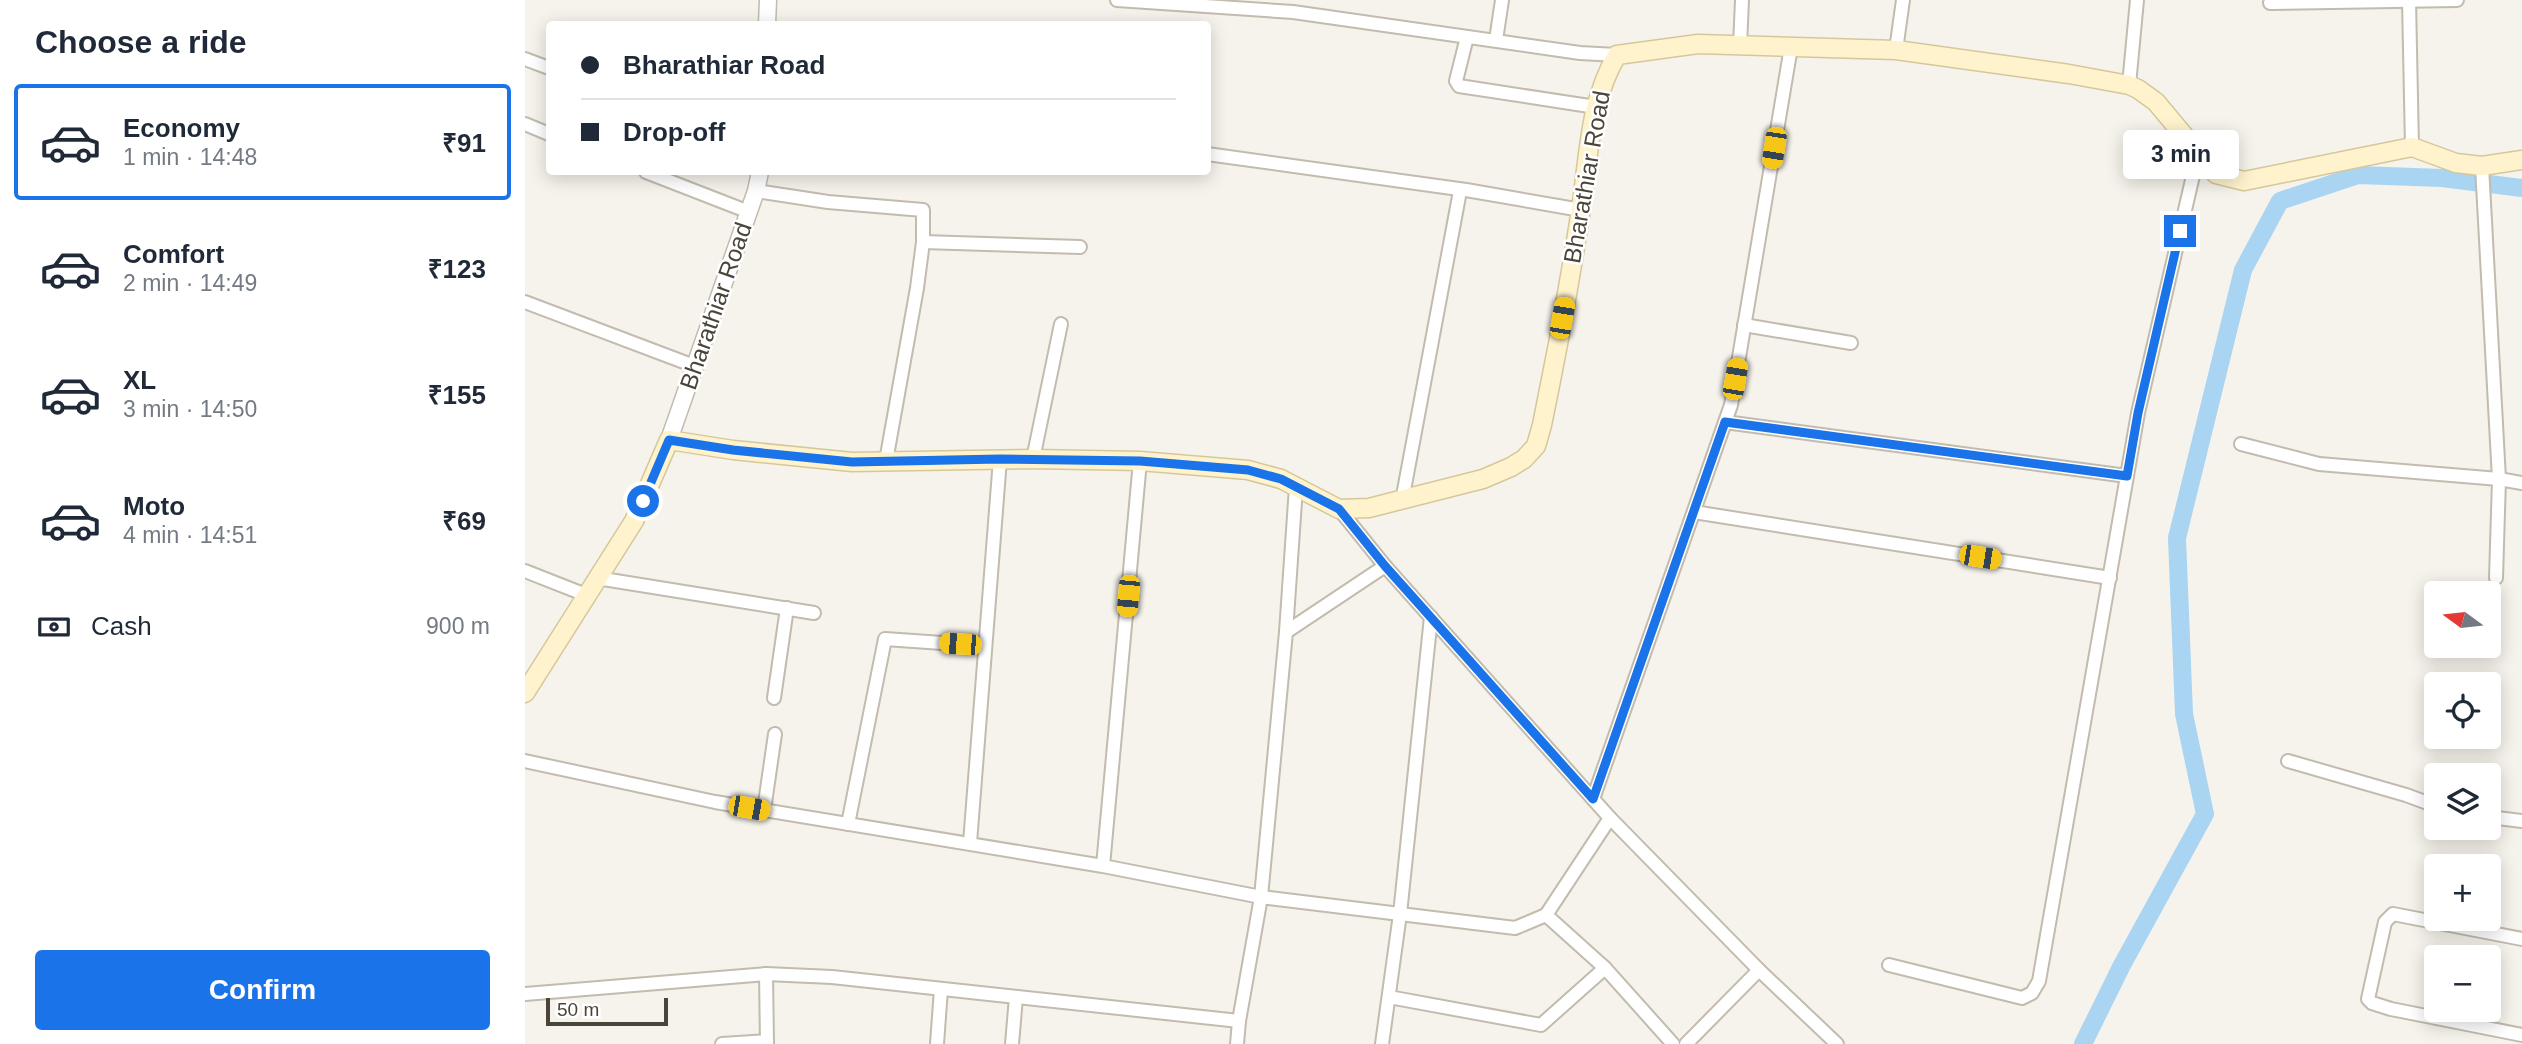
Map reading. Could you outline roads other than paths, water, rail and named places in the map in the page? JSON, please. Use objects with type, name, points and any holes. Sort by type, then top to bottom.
[{"type":"main road","points":[[1617,55],[1698,44],[1896,50],[2129,85],[2156,102],[2216,174],[2244,181],[2412,147],[2456,163],[2482,167],[2522,160]]},
{"type":"main road","name":"Bharathiar Road","points":[[1339,509],[1369,508],[1402,502],[1483,479],[1524,459],[1536,446],[1549,391],[1596,107],[1604,77],[1617,55]]},
{"type":"main road","points":[[669,440],[733,450],[852,462],[1000,459],[1140,461],[1248,470],[1281,479],[1339,509]]},
{"type":"main road","name":"Bharathiar Road","points":[[525,692],[634,522],[669,440]]},
{"type":"street","points":[[767,21],[768,0]]},
{"type":"street","points":[[1117,0],[1294,6],[1467,37],[1580,53],[1617,55]]},
{"type":"street","points":[[1496,40],[1502,0]]},
{"type":"street","points":[[1740,46],[1742,0]]},
{"type":"street","points":[[1896,50],[1903,0]]},
{"type":"street","points":[[2129,85],[2137,0]]},
{"type":"street","points":[[2270,3],[2457,0]]},
{"type":"street","points":[[2409,1],[2412,147]]},
{"type":"street","points":[[1467,37],[1456,81],[1459,86],[1596,107]]},
{"type":"street","points":[[1593,799],[1731,405],[1791,47]]},
{"type":"street","points":[[525,58],[546,67]]},
{"type":"street","points":[[525,124],[546,133]]},
{"type":"street","points":[[1889,965],[2022,998],[2032,993],[2039,981],[2138,413],[2198,154]]},
{"type":"street","points":[[1211,155],[1581,210]]},
{"type":"street","points":[[2482,167],[2499,479],[2496,579]]},
{"type":"street","points":[[654,175],[749,212]]},
{"type":"street","name":"Bharathiar Road","points":[[669,440],[697,367],[757,191],[760,175]]},
{"type":"street","points":[[757,191],[828,202],[923,209],[923,242],[917,288],[886,461]]},
{"type":"street","points":[[1402,502],[1460,191]]},
{"type":"street","points":[[923,242],[1080,247]]},
{"type":"street","points":[[525,302],[697,367]]},
{"type":"street","points":[[1033,459],[1061,324]]},
{"type":"street","points":[[1744,326],[1851,343]]},
{"type":"street","points":[[1725,422],[2127,476]]},
{"type":"street","points":[[2241,444],[2319,464],[2522,483]]},
{"type":"street","points":[[970,843],[1000,459]]},
{"type":"street","points":[[1103,866],[1140,461]]},
{"type":"street","points":[[1237,1044],[1261,897],[1286,632],[1296,487]]},
{"type":"street","points":[[1339,509],[1385,566],[1610,818],[1759,970],[1837,1044]]},
{"type":"street","points":[[1694,512],[2110,578]]},
{"type":"street","points":[[1286,632],[1385,566]]},
{"type":"street","points":[[525,571],[586,595]]},
{"type":"street","points":[[597,578],[814,612]]},
{"type":"street","points":[[774,698],[787,608]]},
{"type":"street","points":[[1382,1044],[1400,914],[1431,617]]},
{"type":"street","points":[[848,824],[885,639],[985,646]]},
{"type":"street","points":[[764,810],[775,734]]},
{"type":"street","points":[[525,761],[715,802],[1103,866],[1261,897],[1515,928],[1546,915],[1610,818]]},
{"type":"street","points":[[2288,761],[2424,801]]},
{"type":"street","points":[[2501,818],[2522,821]]},
{"type":"street","points":[[2522,939],[2393,914],[2385,922],[2368,999],[2391,1009],[2522,1035]]},
{"type":"street","points":[[1546,915],[1605,968],[1673,1044]]},
{"type":"street","points":[[1389,997],[1541,1026],[1605,968]]},
{"type":"street","points":[[1686,1044],[1759,970]]},
{"type":"street","points":[[525,994],[766,974],[832,977],[1239,1021]]},
{"type":"street","points":[[722,1044],[767,1042],[766,974]]},
{"type":"street","points":[[937,1044],[941,989]]},
{"type":"street","points":[[1012,1044],[1016,997]]},
{"type":"waterway","points":[[2083,1044],[2122,965],[2205,814],[2184,714],[2177,538],[2243,270],[2280,201],[2358,175],[2442,178],[2522,188]]}]
